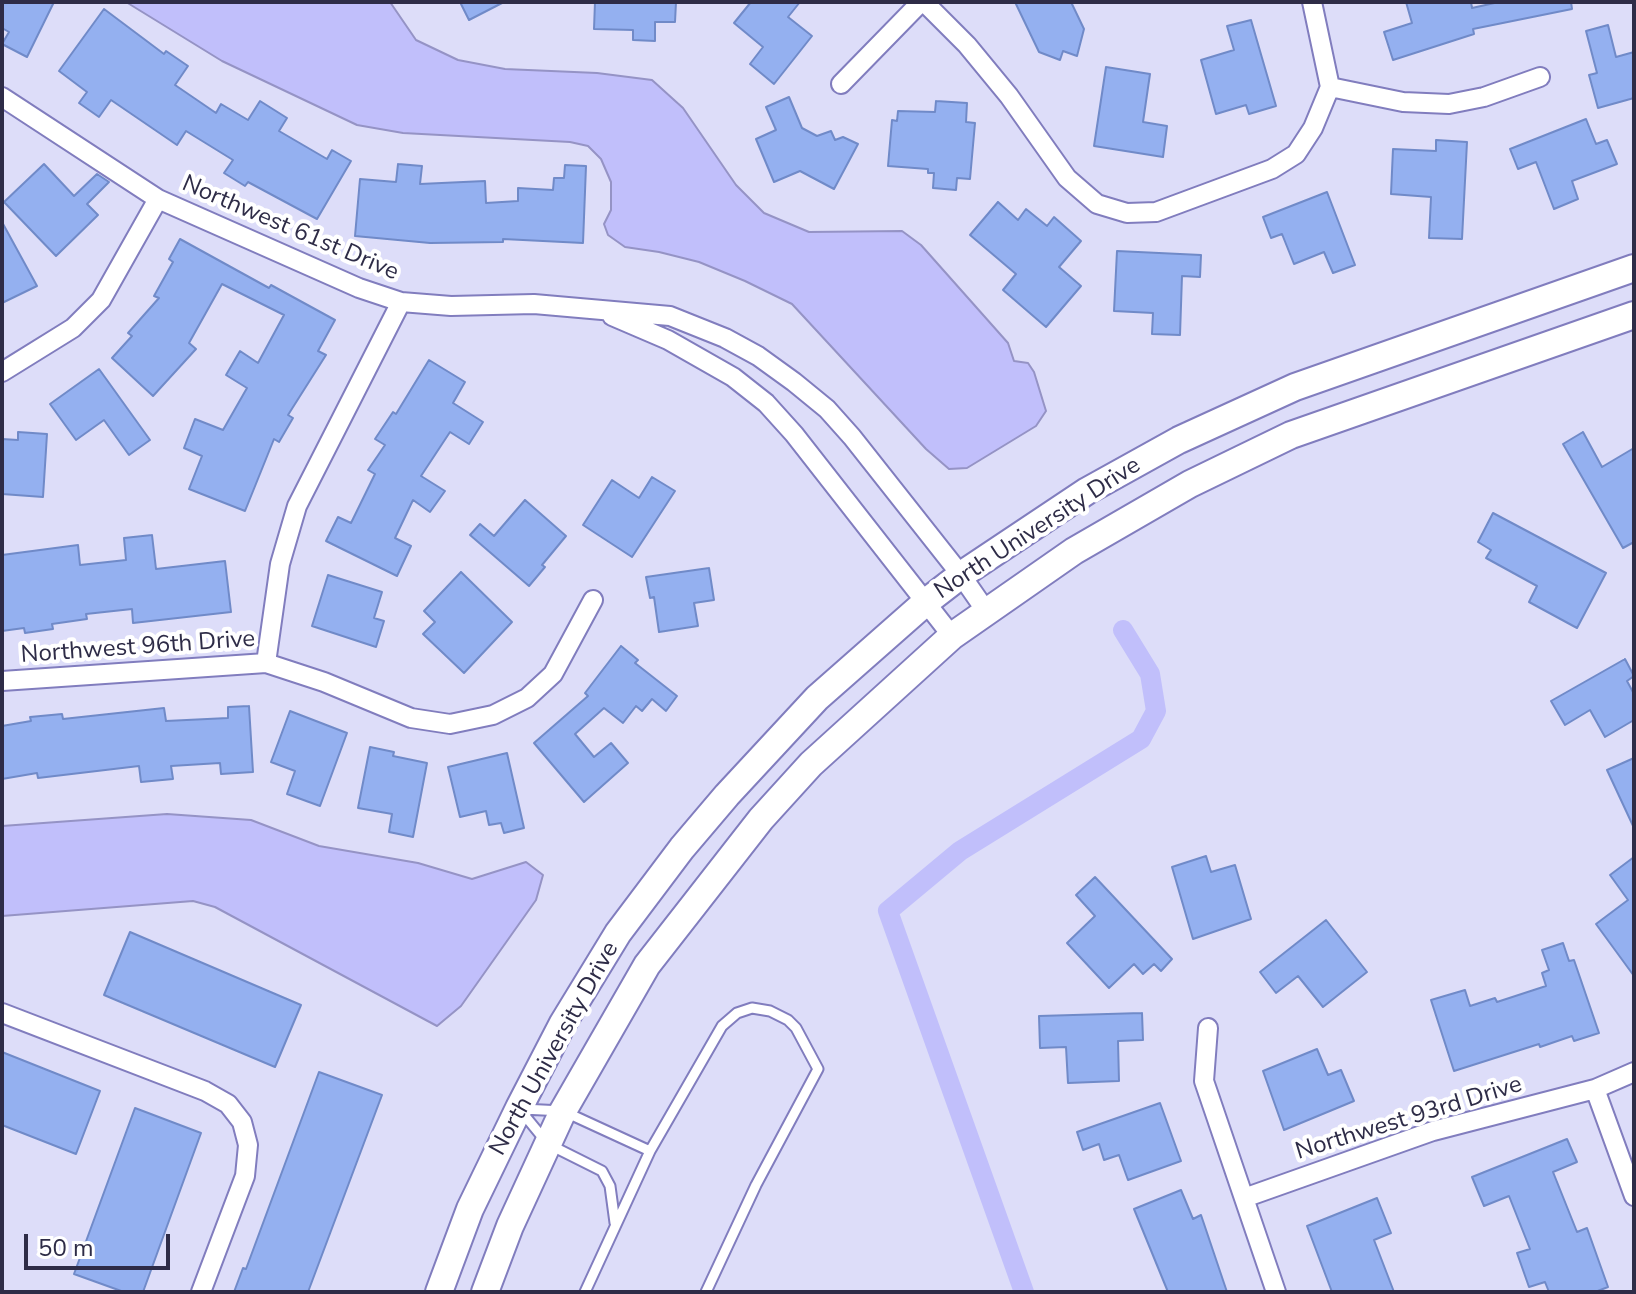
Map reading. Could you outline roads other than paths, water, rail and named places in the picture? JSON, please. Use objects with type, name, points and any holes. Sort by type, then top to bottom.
[{"type":"main road","name":"North University Drive","points":[[439,1292],[470,1209],[519,1108],[563,1023],[618,933],[682,848],[817,698],[926,602],[1087,491],[1179,440],[1295,387],[1634,268]]},
{"type":"main road","name":"North University Drive","points":[[485,1292],[510,1226],[563,1111],[647,965],[761,819],[839,736],[952,636],[1074,551],[1190,484],[1291,435],[1634,315]]},
{"type":"street","points":[[841,84],[923,2],[967,45],[1009,96],[1067,178],[1097,204],[1127,213],[1156,212],[1272,169],[1296,154],[1313,128],[1330,87],[1312,2]]},
{"type":"street","points":[[1330,87],[1403,102],[1449,104],[1484,97],[1540,77]]},
{"type":"street","name":"Northwest 61st Drive","points":[[2,97],[158,199],[359,288],[401,302],[451,306],[534,304],[670,316],[725,338],[794,382],[827,409],[961,575],[986,611]]},
{"type":"street","points":[[2,372],[73,328],[101,300],[158,199]]},
{"type":"street","points":[[266,663],[280,564],[297,506],[401,302]]},
{"type":"street","name":"Northwest 61st Drive","points":[[595,309],[668,340],[733,377],[766,403],[794,434],[952,636]]},
{"type":"street","name":"Northwest 96th Drive","points":[[2,681],[266,663],[324,682],[411,718],[450,724],[493,715],[527,698],[553,674],[593,600]]},
{"type":"street","points":[[2,1013],[205,1091],[228,1104],[242,1122],[248,1145],[245,1176],[201,1292]]},
{"type":"street","points":[[1208,1028],[1204,1081],[1276,1292]]},
{"type":"street","name":"Northwest 93rd Drive","points":[[1244,1198],[1433,1131],[1595,1089],[1634,1072]]},
{"type":"street","points":[[1595,1089],[1634,1196]]},
{"type":"lane","points":[[585,1292],[650,1151],[722,1026],[737,1013],[752,1008],[770,1011],[796,1028],[818,1069],[756,1185],[706,1292]]},
{"type":"lane","points":[[519,1108],[563,1111],[650,1151]]},
{"type":"lane","points":[[519,1108],[548,1144],[602,1171],[610,1186],[615,1223]]},
{"type":"water","points":[[126,2],[390,2],[416,40],[458,60],[505,69],[597,73],[652,80],[683,108],[736,185],[764,213],[809,232],[902,231],[921,245],[1008,343],[1014,361],[1028,363],[1034,372],[1046,411],[1036,426],[967,468],[949,469],[926,449],[792,304],[699,262],[625,247],[608,235],[604,224],[611,210],[611,182],[601,159],[588,146],[570,142],[403,133],[357,125],[222,61]]},
{"type":"water","points":[[167,814],[251,820],[319,846],[418,863],[472,879],[526,862],[543,875],[536,900],[461,1006],[437,1026],[215,907],[193,901],[2,916],[2,826]]},
{"type":"waterway","points":[[1024,1292],[888,911],[960,851],[1141,739],[1156,711],[1150,674],[1123,630]]}]
